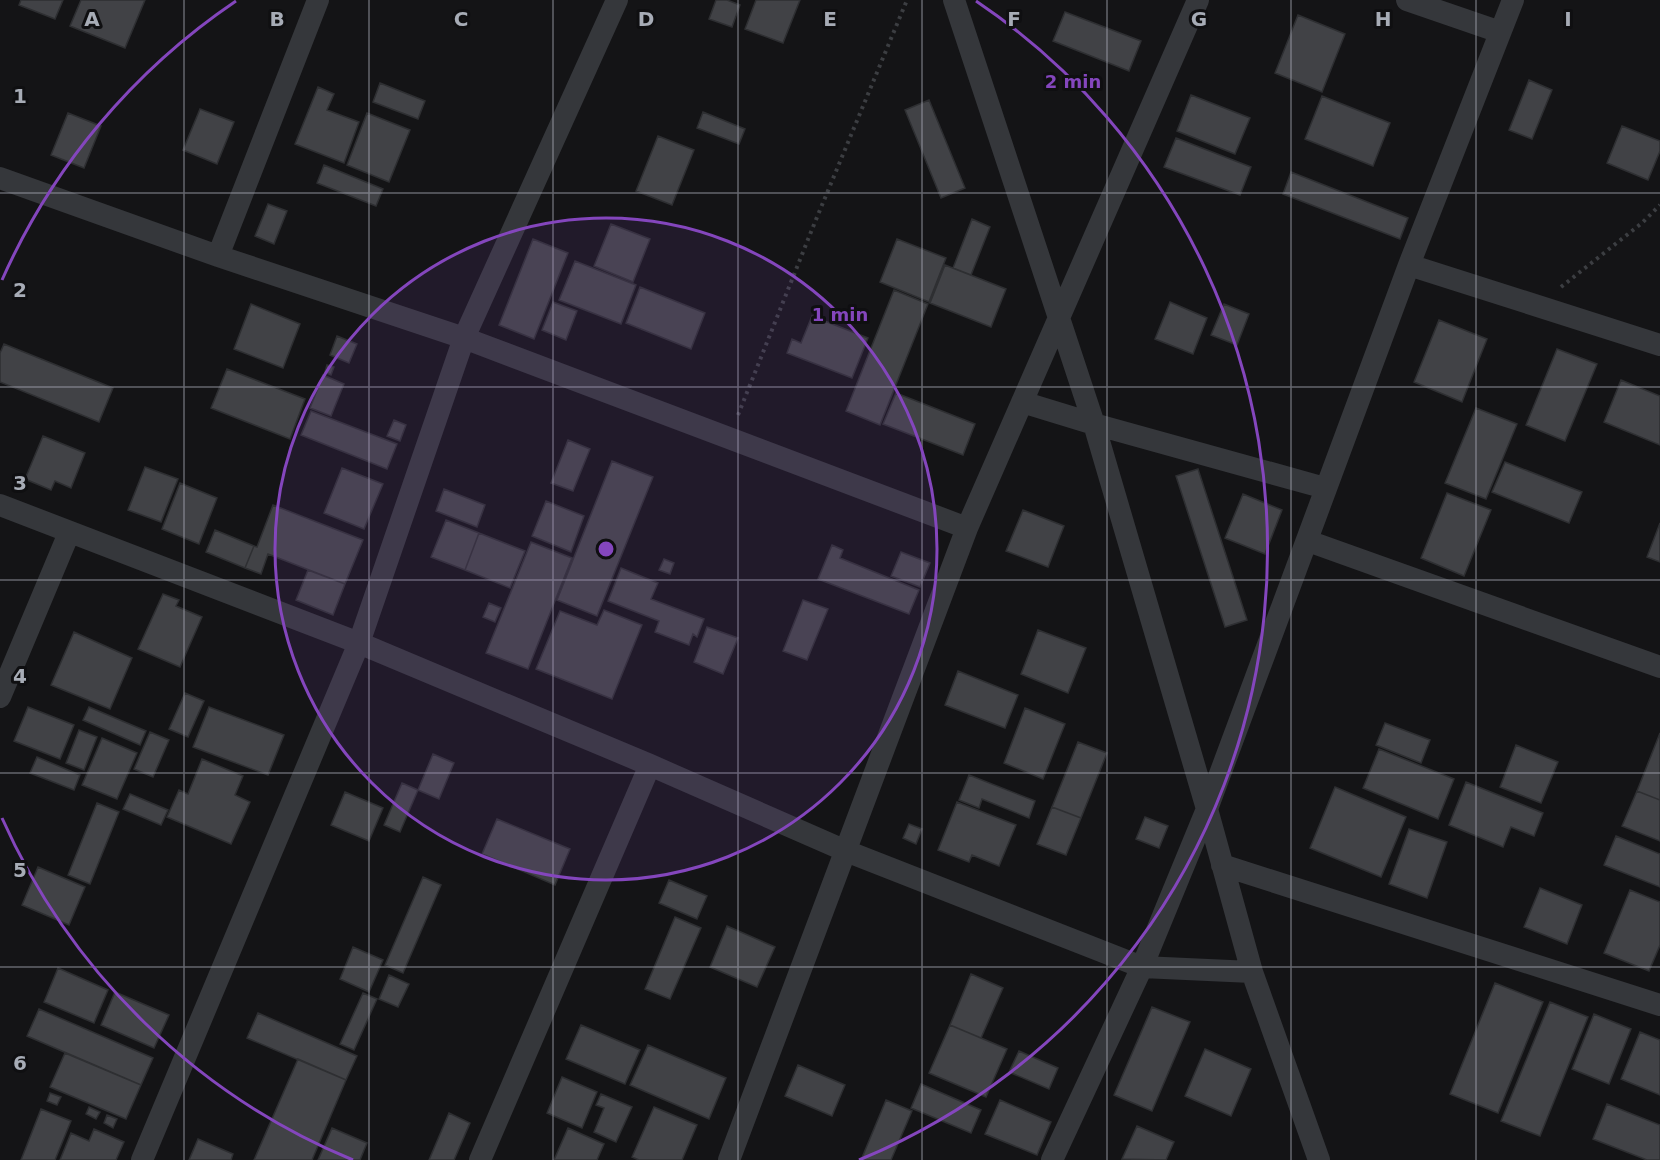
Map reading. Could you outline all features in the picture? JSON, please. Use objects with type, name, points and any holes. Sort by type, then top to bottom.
[{"type":"street","points":[[218,256],[318,0]]},
{"type":"street","points":[[142,1160],[359,644],[464,338],[617,0]]},
{"type":"street","points":[[954,0],[1094,424],[1207,809],[1252,972],[1319,1160]]},
{"type":"street","points":[[729,1160],[967,528],[1198,0]]},
{"type":"street","points":[[1407,0],[1500,32]]},
{"type":"street","points":[[1052,1160],[1142,967],[1207,809],[1409,265],[1513,0]]},
{"type":"street","points":[[0,178],[218,256],[464,338],[967,528]]},
{"type":"street","points":[[1409,265],[1660,345]]},
{"type":"street","points":[[1022,402],[1325,488]]},
{"type":"street","points":[[0,505],[359,644],[650,765],[846,851],[1142,967],[1252,972]]},
{"type":"street","points":[[0,697],[69,533]]},
{"type":"street","points":[[1308,541],[1660,667]]},
{"type":"street","points":[[480,1160],[650,765]]},
{"type":"street","points":[[1222,865],[1660,1005]]},
{"type":"path","points":[[729,438],[907,0]]},
{"type":"path","points":[[1536,306],[1642,223],[1660,205]]},
{"type":"building","points":[[21,0],[63,0],[55,19],[19,5]]},
{"type":"building","points":[[81,0],[145,0],[125,48],[70,26]]},
{"type":"building","points":[[716,0],[727,0],[740,5],[732,27],[709,19]]},
{"type":"building","points":[[756,0],[800,0],[783,43],[745,29]]},
{"type":"building","points":[[1065,12],[1141,41],[1129,71],[1053,41]]},
{"type":"building","points":[[1298,15],[1345,34],[1322,92],[1275,73]]},
{"type":"building","points":[[1529,80],[1552,90],[1532,139],[1509,130]]},
{"type":"building","points":[[380,83],[425,101],[418,119],[373,102]]},
{"type":"building","points":[[318,87],[334,94],[327,110],[359,122],[344,163],[295,144]]},
{"type":"building","points":[[1191,95],[1250,118],[1235,154],[1177,131]]},
{"type":"building","points":[[1322,96],[1390,123],[1373,166],[1305,139]]},
{"type":"building","points":[[929,100],[965,188],[941,198],[905,110]]},
{"type":"building","points":[[200,109],[234,122],[217,164],[183,150]]},
{"type":"building","points":[[703,112],[745,129],[739,144],[697,128]]},
{"type":"building","points":[[68,113],[101,126],[84,168],[51,155]]},
{"type":"building","points":[[367,113],[410,130],[389,182],[347,165]]},
{"type":"building","points":[[1622,126],[1660,141],[1660,151],[1648,180],[1607,163]]},
{"type":"building","points":[[658,136],[694,150],[672,205],[636,191]]},
{"type":"building","points":[[1176,138],[1251,167],[1240,195],[1164,167]]},
{"type":"building","points":[[324,165],[383,189],[376,206],[317,183]]},
{"type":"building","points":[[1291,172],[1408,218],[1400,239],[1283,194]]},
{"type":"building","points":[[268,204],[287,211],[274,244],[255,236]]},
{"type":"building","points":[[972,219],[990,227],[971,275],[953,268]]},
{"type":"building","points":[[611,224],[650,239],[633,282],[594,266]]},
{"type":"building","points":[[533,239],[568,253],[534,339],[499,325]]},
{"type":"building","points":[[897,239],[946,258],[929,302],[880,282]]},
{"type":"building","points":[[575,261],[636,285],[621,324],[559,300]]},
{"type":"building","points":[[945,265],[1006,289],[991,327],[930,303]]},
{"type":"building","points":[[640,287],[705,313],[691,349],[626,323]]},
{"type":"building","points":[[894,290],[928,304],[880,425],[846,411]]},
{"type":"building","points":[[553,302],[577,311],[566,340],[542,330]]},
{"type":"building","points":[[1170,302],[1207,318],[1193,354],[1155,339]]},
{"type":"building","points":[[251,304],[300,324],[283,368],[234,349]]},
{"type":"building","points":[[1224,304],[1249,314],[1237,345],[1211,335]]},
{"type":"building","points":[[812,316],[868,338],[852,378],[787,353],[792,339],[801,343]]},
{"type":"building","points":[[1439,320],[1487,339],[1462,402],[1414,382]]},
{"type":"building","points":[[337,336],[357,344],[349,363],[330,355]]},
{"type":"building","points":[[4,344],[113,388],[99,422],[0,382],[0,353]]},
{"type":"building","points":[[1557,349],[1597,364],[1565,441],[1526,425]]},
{"type":"building","points":[[327,365],[334,367],[331,375],[325,372]]},
{"type":"building","points":[[227,369],[305,399],[290,439],[211,408]]},
{"type":"building","points":[[323,375],[344,384],[331,416],[310,408]]},
{"type":"building","points":[[1621,380],[1660,396],[1660,445],[1604,422]]},
{"type":"building","points":[[896,393],[975,424],[963,455],[883,424]]},
{"type":"building","points":[[1476,408],[1517,424],[1486,499],[1445,483]]},
{"type":"building","points":[[311,411],[397,444],[387,469],[301,435]]},
{"type":"building","points":[[394,420],[406,425],[400,441],[387,436]]},
{"type":"building","points":[[43,436],[85,453],[71,488],[55,481],[51,490],[25,479]]},
{"type":"building","points":[[568,440],[590,449],[573,491],[551,483]]},
{"type":"building","points":[[612,461],[653,477],[597,616],[557,600]]},
{"type":"building","points":[[1505,462],[1582,492],[1569,523],[1492,492]]},
{"type":"building","points":[[145,467],[178,479],[161,522],[128,510]]},
{"type":"building","points":[[342,468],[383,484],[364,529],[324,513]]},
{"type":"building","points":[[1198,469],[1247,620],[1225,627],[1176,476]]},
{"type":"building","points":[[180,483],[217,498],[199,544],[162,529]]},
{"type":"building","points":[[444,489],[485,505],[477,527],[436,511]]},
{"type":"building","points":[[1447,493],[1491,510],[1464,576],[1421,558]]},
{"type":"building","points":[[1243,494],[1282,510],[1265,554],[1225,538]]},
{"type":"building","points":[[546,501],[584,516],[571,552],[532,536]]},
{"type":"building","points":[[273,505],[363,540],[345,584],[268,554],[261,574],[245,568],[254,546],[257,547]]},
{"type":"building","points":[[1023,510],[1064,526],[1048,567],[1006,551]]},
{"type":"building","points":[[446,520],[479,533],[465,570],[431,557]]},
{"type":"building","points":[[1660,523],[1660,562],[1647,557]]},
{"type":"building","points":[[215,530],[254,546],[245,568],[206,552]]},
{"type":"building","points":[[479,533],[525,551],[510,588],[465,570]]},
{"type":"building","points":[[531,542],[572,558],[528,669],[486,653]]},
{"type":"building","points":[[832,545],[843,550],[840,558],[919,590],[909,614],[818,579]]},
{"type":"building","points":[[901,552],[930,563],[920,587],[891,576]]},
{"type":"building","points":[[664,559],[674,563],[670,574],[659,570]]},
{"type":"building","points":[[621,568],[658,583],[651,599],[704,619],[697,637],[693,634],[689,645],[655,632],[659,621],[608,601]]},
{"type":"building","points":[[308,570],[345,584],[333,615],[296,600]]},
{"type":"building","points":[[163,594],[179,600],[176,606],[202,617],[180,667],[138,649]]},
{"type":"building","points":[[803,600],[828,609],[807,660],[783,651]]},
{"type":"building","points":[[489,603],[501,608],[495,622],[483,617]]},
{"type":"building","points":[[604,610],[642,625],[612,699],[536,669],[560,611],[597,625]]},
{"type":"building","points":[[707,627],[738,638],[723,674],[694,662]]},
{"type":"building","points":[[1038,630],[1086,648],[1068,693],[1021,674]]},
{"type":"building","points":[[74,632],[132,658],[110,709],[51,685]]},
{"type":"building","points":[[958,671],[1018,695],[1005,728],[945,705]]},
{"type":"building","points":[[185,693],[204,701],[188,737],[169,729]]},
{"type":"building","points":[[28,707],[74,725],[60,759],[14,741]]},
{"type":"building","points":[[89,707],[146,731],[140,745],[83,720]]},
{"type":"building","points":[[209,707],[284,735],[268,775],[193,747]]},
{"type":"building","points":[[1025,708],[1065,724],[1043,779],[1004,763]]},
{"type":"building","points":[[1385,723],[1430,740],[1421,763],[1376,745]]},
{"type":"building","points":[[79,730],[97,737],[84,770],[66,763]]},
{"type":"building","points":[[150,732],[169,740],[153,777],[134,769]]},
{"type":"building","points":[[1660,733],[1660,800],[1637,791]]},
{"type":"building","points":[[102,738],[137,753],[117,799],[82,785]]},
{"type":"building","points":[[1078,742],[1107,753],[1081,818],[1052,807]]},
{"type":"building","points":[[1516,745],[1558,762],[1541,803],[1500,787]]},
{"type":"building","points":[[1379,749],[1454,779],[1438,819],[1363,788]]},
{"type":"building","points":[[433,754],[454,763],[439,799],[418,790]]},
{"type":"building","points":[[37,757],[80,775],[74,790],[30,773]]},
{"type":"building","points":[[202,759],[243,776],[235,795],[250,802],[231,844],[167,817],[179,790],[188,794]]},
{"type":"building","points":[[969,775],[1035,801],[1029,818],[982,799],[979,808],[959,800]]},
{"type":"building","points":[[1466,782],[1543,813],[1534,836],[1511,827],[1503,847],[1449,825]]},
{"type":"building","points":[[402,783],[418,790],[400,832],[384,825]]},
{"type":"building","points":[[1335,787],[1406,817],[1381,877],[1310,848]]},
{"type":"building","points":[[1637,791],[1660,800],[1660,841],[1622,826]]},
{"type":"building","points":[[345,792],[383,808],[369,841],[331,825]]},
{"type":"building","points":[[130,794],[168,810],[161,825],[123,809]]},
{"type":"building","points":[[957,802],[1016,825],[999,866],[972,855],[969,862],[938,850]]},
{"type":"building","points":[[97,803],[119,812],[90,884],[68,875]]},
{"type":"building","points":[[1052,807],[1081,818],[1066,855],[1037,844]]},
{"type":"building","points":[[1145,817],[1168,826],[1159,848],[1136,839]]},
{"type":"building","points":[[497,819],[570,849],[555,885],[482,854]]},
{"type":"building","points":[[909,824],[922,829],[916,844],[903,838]]},
{"type":"building","points":[[1409,829],[1447,842],[1427,898],[1389,884]]},
{"type":"building","points":[[1616,836],[1660,854],[1660,887],[1604,865]]},
{"type":"building","points":[[38,867],[85,887],[69,925],[22,905]]},
{"type":"building","points":[[423,877],[441,885],[403,973],[385,965]]},
{"type":"building","points":[[669,880],[707,896],[697,919],[659,903]]},
{"type":"building","points":[[1540,888],[1582,905],[1567,944],[1524,927]]},
{"type":"building","points":[[1630,890],[1660,902],[1660,945],[1649,971],[1604,953]]},
{"type":"building","points":[[675,917],[701,928],[670,999],[645,989]]},
{"type":"building","points":[[727,926],[775,947],[757,987],[710,967]]},
{"type":"building","points":[[353,947],[383,960],[369,992],[340,979]]},
{"type":"building","points":[[58,968],[108,990],[94,1023],[44,1002]]},
{"type":"building","points":[[971,974],[1003,988],[981,1038],[950,1025]]},
{"type":"building","points":[[389,975],[409,984],[398,1007],[379,999]]},
{"type":"building","points":[[1495,983],[1543,1002],[1498,1113],[1450,1094]]},
{"type":"building","points":[[115,992],[169,1015],[154,1048],[101,1025]]},
{"type":"building","points":[[363,993],[377,999],[354,1050],[340,1044]]},
{"type":"building","points":[[1550,1002],[1588,1017],[1540,1136],[1501,1121]]},
{"type":"building","points":[[1152,1007],[1190,1022],[1152,1111],[1114,1095]]},
{"type":"building","points":[[39,1009],[153,1058],[141,1085],[27,1036]]},
{"type":"building","points":[[258,1013],[357,1056],[346,1080],[247,1038]]},
{"type":"building","points":[[1594,1014],[1631,1029],[1609,1084],[1572,1069]]},
{"type":"building","points":[[581,1025],[640,1050],[625,1084],[566,1059]]},
{"type":"building","points":[[950,1025],[1007,1049],[986,1097],[929,1073]]},
{"type":"building","points":[[1640,1032],[1660,1040],[1660,1095],[1621,1079]]},
{"type":"building","points":[[648,1045],[726,1078],[709,1119],[630,1085]]},
{"type":"building","points":[[1205,1049],[1251,1069],[1231,1116],[1185,1096]]},
{"type":"building","points":[[1019,1051],[1058,1068],[1049,1089],[1009,1072]]},
{"type":"building","points":[[65,1053],[141,1085],[126,1119],[50,1087]]},
{"type":"building","points":[[298,1059],[346,1080],[312,1160],[254,1160]]},
{"type":"building","points":[[798,1065],[845,1085],[832,1116],[785,1096]]},
{"type":"building","points":[[562,1077],[597,1092],[582,1128],[547,1113]]},
{"type":"building","points":[[921,1084],[981,1110],[971,1133],[911,1108]]},
{"type":"building","points":[[50,1093],[61,1097],[57,1105],[47,1101]]},
{"type":"building","points":[[601,1094],[632,1107],[616,1142],[594,1132],[604,1108],[596,1105]]},
{"type":"building","points":[[886,1100],[912,1111],[891,1160],[861,1160]]},
{"type":"building","points":[[1000,1100],[1051,1122],[1037,1155],[985,1134]]},
{"type":"building","points":[[1607,1104],[1660,1125],[1660,1160],[1647,1160],[1593,1139]]},
{"type":"building","points":[[89,1107],[100,1112],[96,1119],[86,1114]]},
{"type":"building","points":[[654,1107],[697,1125],[682,1160],[639,1160],[632,1157]]},
{"type":"building","points":[[41,1109],[71,1121],[55,1160],[21,1160]]},
{"type":"building","points":[[449,1113],[470,1123],[454,1160],[429,1160]]},
{"type":"building","points":[[107,1115],[117,1119],[113,1128],[104,1123]]},
{"type":"building","points":[[1137,1126],[1174,1142],[1166,1160],[1122,1159]]},
{"type":"building","points":[[332,1128],[367,1143],[360,1160],[318,1160]]},
{"type":"building","points":[[568,1128],[604,1144],[597,1160],[554,1160]]},
{"type":"building","points":[[94,1129],[124,1142],[116,1160],[60,1160],[71,1133],[89,1141]]},
{"type":"building","points":[[198,1139],[233,1154],[231,1160],[189,1160]]}]
